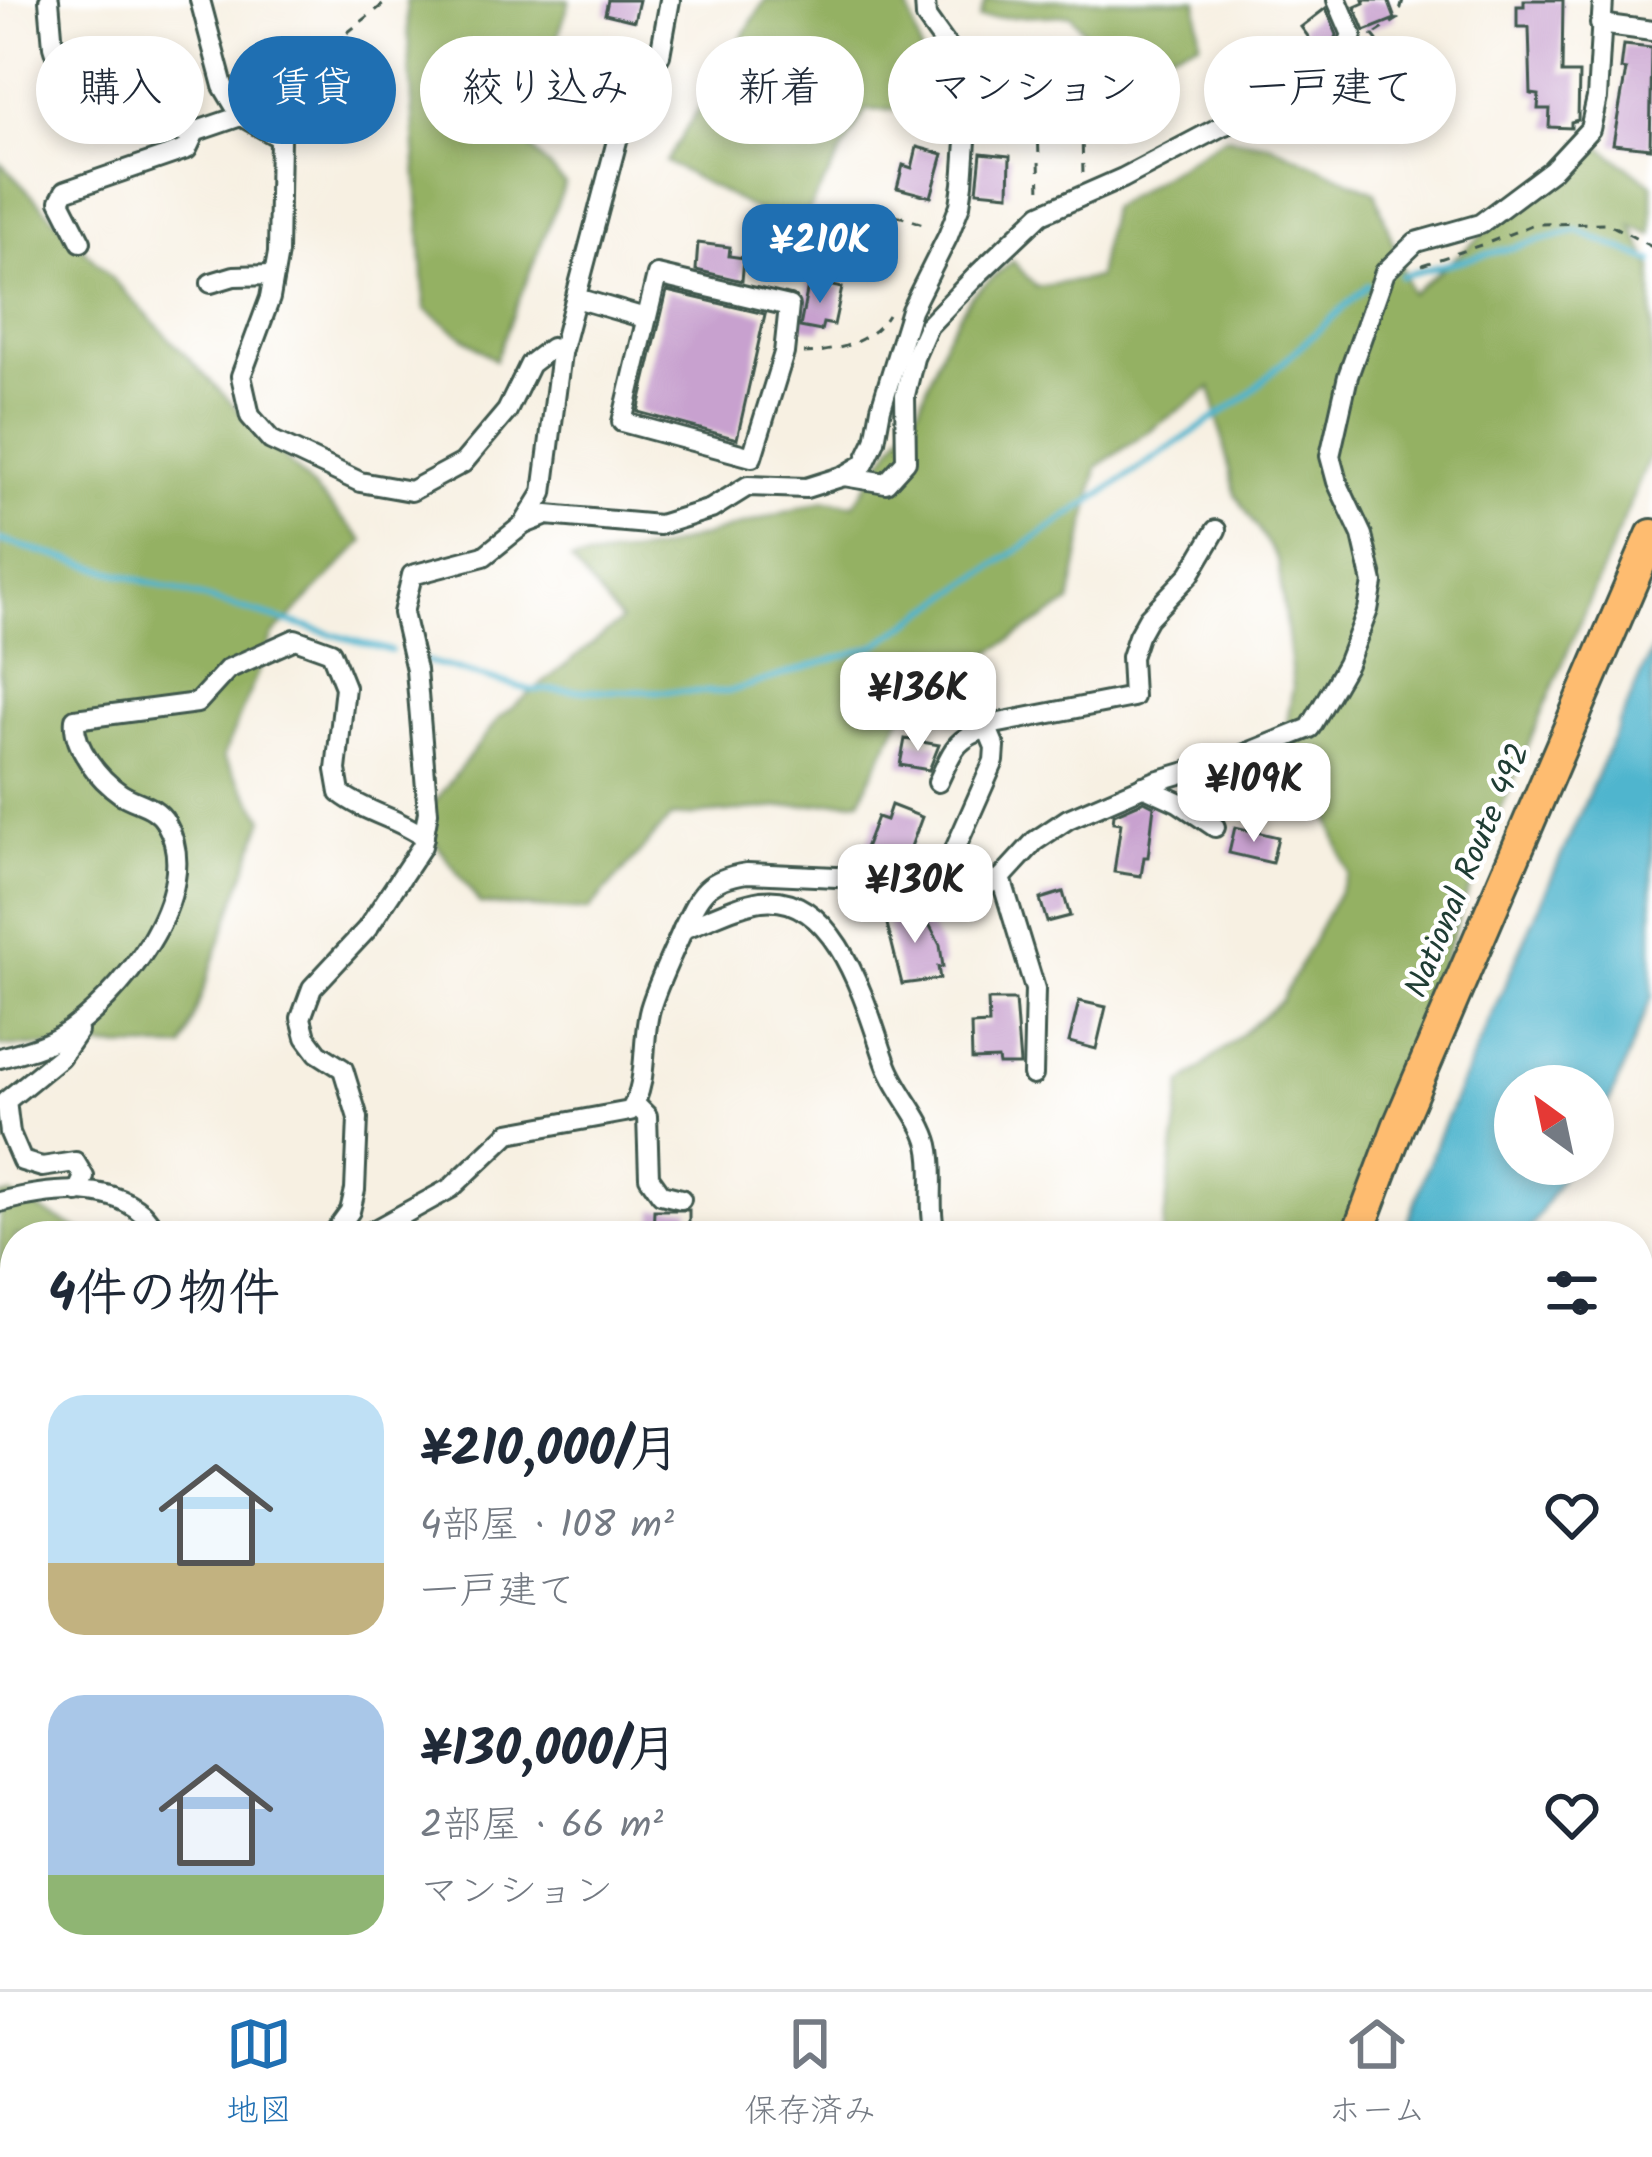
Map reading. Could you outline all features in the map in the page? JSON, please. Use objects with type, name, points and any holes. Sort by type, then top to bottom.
[{"type":"highway","name":"National Route 492","points":[[1362,1221],[1390,1146],[1652,536]]},
{"type":"street","points":[[49,0],[51,36]]},
{"type":"street","points":[[200,0],[228,94]]},
{"type":"street","points":[[524,524],[544,493],[561,353],[623,118],[660,55],[670,0]]},
{"type":"street","points":[[343,1221],[355,1190],[358,1118],[343,1069],[318,1053],[306,1037],[301,1018],[312,988],[395,891],[424,837],[428,812],[418,694],[404,613],[412,575],[484,556],[524,524],[547,515],[659,525],[711,509],[748,485],[806,488],[864,464],[875,441],[911,310],[960,206],[970,97],[956,59],[926,17],[925,0]]},
{"type":"street","points":[[1337,0],[1352,36]]},
{"type":"street","points":[[391,1221],[451,1188],[509,1133],[630,1111],[641,1095],[644,1037],[652,1002],[683,929],[709,885],[724,876],[793,872],[989,884],[1068,818],[1143,786],[1238,757],[1310,728],[1347,664],[1373,583],[1362,535],[1330,456],[1348,376],[1385,272],[1416,242],[1480,224],[1573,150],[1590,129],[1597,98],[1603,0]]},
{"type":"street","points":[[1600,24],[1652,31]]},
{"type":"street","points":[[844,476],[886,483],[906,461],[904,395],[928,326],[1041,214],[1204,135]]},
{"type":"street","points":[[81,242],[61,201],[65,190],[187,149],[189,144]]},
{"type":"street","points":[[280,144],[274,275],[241,376],[250,416],[272,440],[360,482],[411,491],[463,463],[507,411],[530,364],[551,348],[561,353]]},
{"type":"street","points":[[211,284],[234,276],[274,275]]},
{"type":"street","points":[[657,275],[790,306],[784,353],[752,457],[622,422],[645,318],[657,275]]},
{"type":"street","points":[[576,298],[645,318]]},
{"type":"street","points":[[938,782],[963,737],[994,724],[1133,697],[1131,657],[1138,636],[1148,618],[1190,574],[1216,530]]},
{"type":"street","points":[[77,1192],[84,1177],[75,1162],[42,1167],[22,1161],[10,1133],[6,1101],[60,1057],[92,1012],[134,968],[166,914],[177,851],[166,821],[151,806],[122,794],[95,770],[74,733],[75,719],[197,703],[228,669],[295,639],[332,652],[345,687],[336,770],[340,793],[361,809],[424,837]]},
{"type":"street","points":[[964,884],[952,856],[994,761],[995,747],[987,728]]},
{"type":"street","points":[[1143,786],[1215,826]]},
{"type":"street","points":[[1001,878],[1035,989],[1033,1076]]},
{"type":"street","points":[[683,929],[762,901],[785,902],[838,943],[868,1008],[887,1066],[929,1146],[935,1221]]},
{"type":"street","points":[[0,1058],[55,1040],[92,1012]]},
{"type":"street","points":[[635,1104],[647,1116],[649,1177],[661,1194],[681,1199]]},
{"type":"street","points":[[0,1202],[30,1194],[111,1196],[141,1211],[149,1221]]},
{"type":"path","points":[[343,36],[389,0]]},
{"type":"path","points":[[1367,36],[1398,19],[1403,0]]},
{"type":"path","points":[[1038,144],[1041,214]]},
{"type":"path","points":[[1081,144],[1088,194]]},
{"type":"path","points":[[1319,144],[1320,148]]},
{"type":"path","points":[[861,222],[893,214],[930,226],[926,242]]},
{"type":"path","points":[[1385,272],[1445,260],[1534,224],[1607,223],[1652,247]]},
{"type":"path","points":[[784,353],[825,352],[878,332],[895,304]]},
{"type":"green space","points":[[406,0],[570,0],[558,36],[420,36],[420,144],[527,144],[565,184],[495,360],[425,309]]},
{"type":"green space","points":[[765,0],[910,0],[917,36],[888,36],[888,110],[864,113],[864,36],[743,36]]},
{"type":"green space","points":[[986,0],[1197,0],[1200,42],[1180,48],[1180,36],[1088,36],[1071,15],[979,18]]},
{"type":"green space","points":[[696,113],[696,144],[846,144],[796,232],[666,162]]},
{"type":"green space","points":[[1595,143],[1652,184],[1652,235],[1632,226],[1652,267],[1652,452],[1480,859],[1347,1221],[1164,1221],[1182,1084],[1281,1001],[1348,874],[1323,799],[1277,785],[1293,686],[1278,560],[1235,494],[1211,388],[1097,467],[1070,603],[907,704],[860,800],[671,817],[588,911],[480,904],[420,821],[498,719],[621,621],[571,561],[655,550],[824,501],[854,504],[920,405],[946,337],[971,296],[1013,261],[1036,287],[1097,278],[1110,208],[1214,144],[1269,144],[1375,192],[1411,294]]},
{"type":"green space","points":[[0,162],[364,541],[273,635],[223,757],[264,818],[183,1048],[0,1046]]},
{"type":"green space","points":[[11,1195],[62,1221],[0,1221],[0,1196]]},
{"type":"water","points":[[1652,649],[1652,996],[1614,1091],[1614,1065],[1494,1065],[1494,1185],[1557,1185],[1534,1221],[1408,1221],[1438,1137]]},
{"type":"building","points":[[608,0],[639,0],[634,21],[605,14]]},
{"type":"building","points":[[1363,0],[1388,0],[1395,19],[1365,31],[1355,7]]},
{"type":"building","points":[[1524,0],[1563,0],[1562,73],[1579,73],[1578,120],[1571,122],[1571,128],[1549,127],[1550,109],[1538,109],[1539,95],[1531,94],[1529,27],[1517,27],[1517,6],[1524,6]]},
{"type":"building","points":[[1326,8],[1337,35],[1308,36],[1301,27]]},
{"type":"building","points":[[1624,45],[1652,48],[1650,148],[1613,144],[1626,70],[1621,69]]},
{"type":"building","points":[[917,147],[943,154],[931,197],[897,188],[903,165],[912,168]]},
{"type":"building","points":[[981,153],[1010,156],[1009,194],[977,191]]},
{"type":"building","points":[[698,243],[730,247],[729,256],[744,258],[742,281],[696,270]]},
{"type":"building","points":[[809,281],[842,288],[834,325],[823,323],[821,331],[800,327]]},
{"type":"building","points":[[667,291],[765,314],[737,439],[638,412]]},
{"type":"building","points":[[905,739],[939,745],[929,770],[900,765]]},
{"type":"building","points":[[1144,801],[1154,806],[1141,876],[1114,872],[1121,823],[1113,822],[1114,814]]},
{"type":"building","points":[[891,805],[922,817],[909,852],[900,849],[893,866],[868,859],[871,851],[865,848],[877,817],[886,820]]},
{"type":"building","points":[[1235,827],[1278,837],[1272,863],[1229,853]]},
{"type":"building","points":[[1063,892],[1070,916],[1047,922],[1040,899]]},
{"type":"building","points":[[918,903],[940,945],[943,967],[938,967],[940,979],[902,984],[887,924],[890,915]]},
{"type":"building","points":[[988,1000],[1015,1000],[1020,1065],[999,1065],[998,1059],[972,1060],[971,1025],[989,1024]]},
{"type":"building","points":[[1079,1001],[1106,1007],[1096,1049],[1069,1042]]},
{"type":"building","points":[[654,1210],[689,1210],[689,1221],[654,1221]]},
{"type":"waterway","points":[[1401,276],[1577,231],[1652,261]]},
{"type":"waterway","points":[[426,661],[530,690],[728,692],[875,646],[1244,398],[1368,285]]},
{"type":"waterway","points":[[0,540],[391,651]]}]
